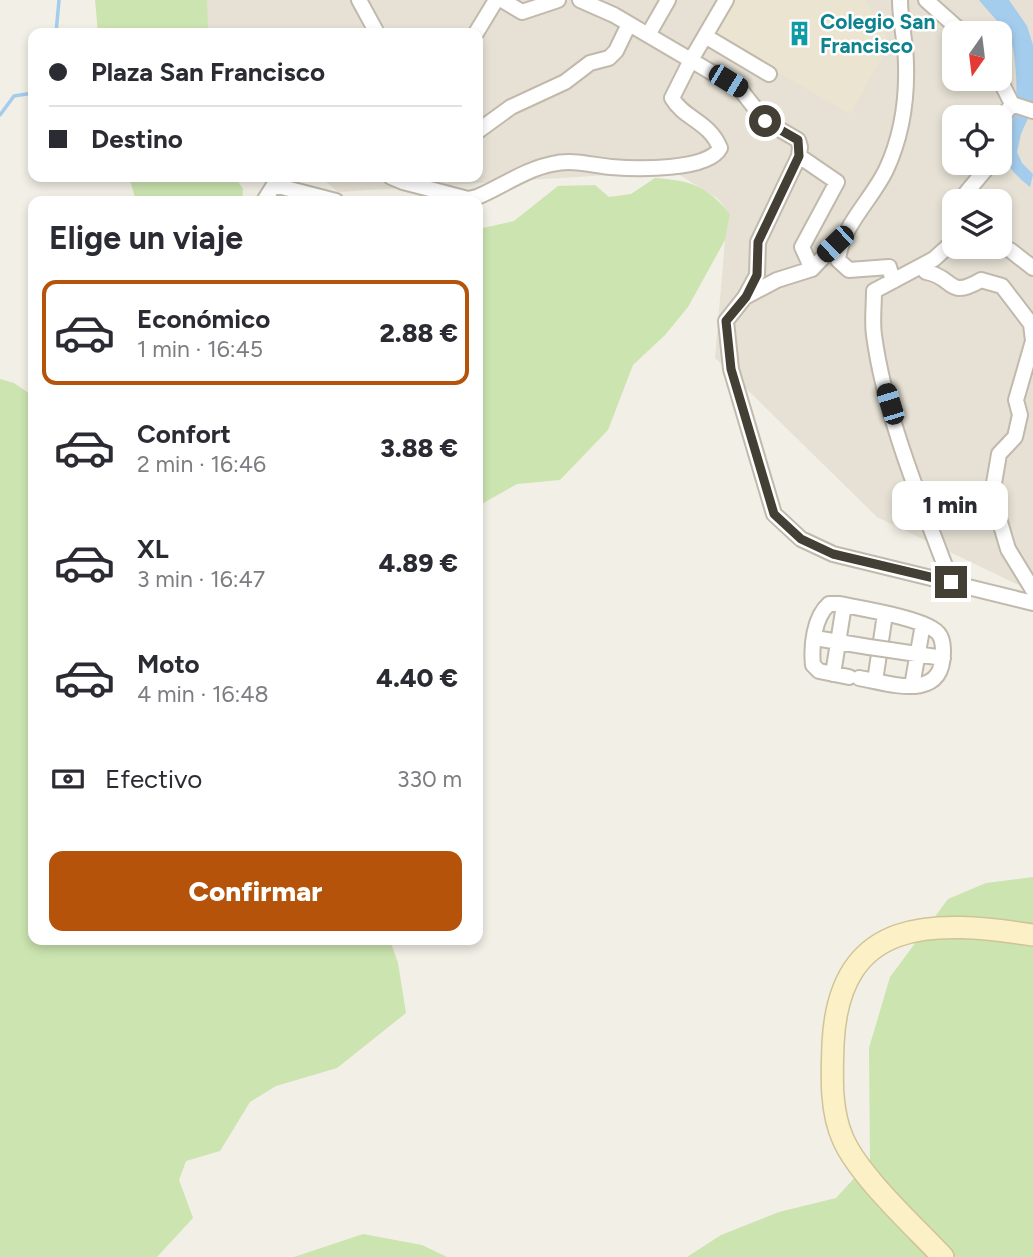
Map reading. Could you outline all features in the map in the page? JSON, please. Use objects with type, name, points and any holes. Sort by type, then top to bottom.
[{"type":"main road","points":[[943,1257],[868,1175],[844,1141],[833,1091],[834,1032],[839,999],[847,979],[862,959],[885,941],[903,932],[953,926],[1033,935]]},
{"type":"street","points":[[359,0],[374,28]]},
{"type":"street","points":[[479,28],[496,0]]},
{"type":"street","points":[[502,0],[522,12],[558,0]]},
{"type":"street","points":[[580,0],[629,24],[740,89],[765,121],[798,140],[799,156],[758,242],[757,275],[746,297],[726,321],[731,369],[774,514],[801,539],[833,554],[1033,603]]},
{"type":"street","points":[[648,35],[668,0]]},
{"type":"street","points":[[479,196],[553,163],[579,162],[611,167],[660,168],[703,161],[716,155],[720,148],[716,138],[672,99],[726,0]]},
{"type":"street","points":[[893,281],[889,267],[849,270],[838,260],[846,233],[886,170],[902,122],[906,65],[900,0]]},
{"type":"street","points":[[926,0],[950,21]]},
{"type":"street","points":[[483,127],[511,107],[565,82],[590,63],[610,58],[629,24]]},
{"type":"street","points":[[705,36],[769,74]]},
{"type":"street","points":[[1006,91],[1013,104],[1032,111]]},
{"type":"street","points":[[799,156],[837,182],[802,247],[812,269]]},
{"type":"street","points":[[969,189],[981,175]]},
{"type":"street","points":[[282,182],[322,196]]},
{"type":"street","points":[[403,182],[457,196]]},
{"type":"street","points":[[746,297],[777,280],[812,269],[846,233]]},
{"type":"street","points":[[942,252],[934,259],[874,291],[874,332],[882,379],[913,479],[951,582]]},
{"type":"street","points":[[1012,252],[1033,268]]},
{"type":"street","points":[[921,266],[926,272],[935,274],[956,289],[966,289],[981,280],[1002,286],[1031,324],[1033,341],[1016,400],[1020,415],[1015,437],[999,454],[992,495],[1008,550],[1033,590]]},
{"type":"street","points":[[829,604],[844,604],[885,614],[923,624],[940,635],[943,658],[939,674],[934,681],[926,685],[912,686],[833,674],[819,671],[813,665],[821,611],[829,604]]},
{"type":"street","points":[[833,674],[844,604]]},
{"type":"street","points":[[875,681],[885,614]]},
{"type":"street","points":[[912,686],[923,624]]},
{"type":"street","points":[[815,638],[943,658]]},
{"type":"shaded area","points":[[98,0],[1033,0],[1033,592],[877,517],[715,358],[725,240],[730,214],[717,198],[673,171],[338,192],[326,182],[483,182],[483,28],[99,28]]},
{"type":"shaded area","points":[[734,0],[865,0],[885,28],[887,48],[850,114],[713,35]]},
{"type":"green space","points":[[95,0],[207,0],[208,28],[98,28]]},
{"type":"green space","points":[[655,178],[697,186],[730,214],[725,240],[688,307],[665,335],[633,365],[608,430],[560,480],[517,484],[483,503],[483,228],[514,221],[558,186],[595,185],[609,197],[631,194]]},
{"type":"green space","points":[[130,182],[238,182],[243,189],[242,196],[135,196]]},
{"type":"green space","points":[[0,379],[14,383],[28,393],[28,945],[392,945],[398,963],[406,1013],[337,1068],[276,1086],[250,1102],[220,1151],[186,1161],[179,1180],[193,1218],[157,1257],[0,1257]]},
{"type":"green space","points":[[1033,877],[1033,1257],[687,1257],[721,1235],[779,1212],[836,1198],[870,1161],[869,1048],[890,977],[948,899],[986,883]]},
{"type":"green space","points":[[363,1234],[422,1245],[447,1257],[294,1257]]},
{"type":"water","points":[[979,0],[1009,0],[1027,26],[1033,45],[1033,107],[1021,134],[1017,152],[1022,163],[1033,174],[1030,187],[1012,169],[1016,70],[1012,21],[996,21]]},
{"type":"waterway","points":[[56,28],[59,0]]},
{"type":"waterway","points":[[0,115],[14,96],[28,94]]},
{"type":"place","name":"Colegio San Francisco","points":[[800,34]]},
{"type":"route","points":[[765,121],[798,140],[799,156],[758,242],[757,275],[746,297],[726,321],[731,369],[774,514],[801,539],[833,554],[951,582]]}]
